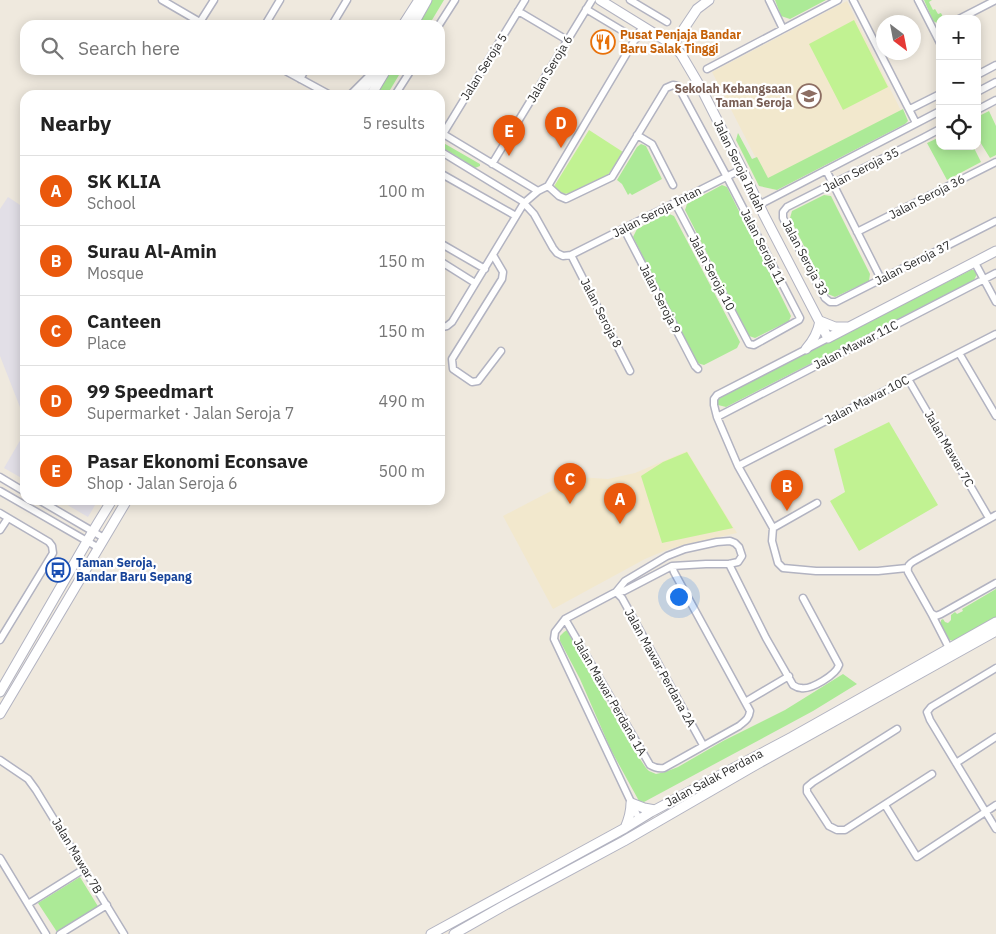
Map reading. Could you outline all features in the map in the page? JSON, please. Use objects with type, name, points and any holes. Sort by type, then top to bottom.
[{"type":"street","points":[[162,0],[195,20]]},
{"type":"street","points":[[204,20],[214,0]]},
{"type":"street","points":[[268,20],[280,0]]},
{"type":"street","points":[[335,20],[347,0]]},
{"type":"street","points":[[406,20],[419,0]]},
{"type":"street","points":[[416,20],[427,0]]},
{"type":"street","points":[[443,20],[455,0]]},
{"type":"street","name":"Jalan Seroja 5","points":[[445,127],[525,0]]},
{"type":"street","name":"Jalan Seroja 6","points":[[492,164],[592,0]]},
{"type":"street","name":"Jalan Seroja Indah","points":[[600,0],[673,45],[682,54],[828,338]]},
{"type":"street","points":[[630,0],[667,22]]},
{"type":"street","points":[[673,45],[697,9],[709,0]]},
{"type":"street","points":[[769,0],[783,29]]},
{"type":"street","points":[[707,68],[838,0]]},
{"type":"street","points":[[853,0],[916,123]]},
{"type":"street","points":[[918,0],[936,28]]},
{"type":"street","points":[[967,15],[996,0]]},
{"type":"street","points":[[586,9],[636,39]]},
{"type":"street","points":[[518,11],[567,40]]},
{"type":"street","points":[[445,326],[452,322],[524,203],[548,186],[643,26]]},
{"type":"street","points":[[981,73],[996,65]]},
{"type":"street","points":[[293,75],[321,90]]},
{"type":"street","points":[[300,79],[302,75]]},
{"type":"street","points":[[355,90],[370,75]]},
{"type":"street","points":[[363,90],[372,75]]},
{"type":"street","points":[[374,90],[383,75]]},
{"type":"street","points":[[398,90],[408,75]]},
{"type":"street","points":[[981,90],[996,82]]},
{"type":"street","name":"Jalan Seroja 11","points":[[637,135],[666,88],[673,85],[678,86],[800,318],[797,322],[754,345],[749,344]]},
{"type":"street","points":[[910,109],[936,96]]},
{"type":"street","points":[[981,108],[994,101],[996,110]]},
{"type":"street","points":[[758,205],[936,113]]},
{"type":"street","name":"Jalan Seroja 35","points":[[783,212],[786,207],[936,131]]},
{"type":"street","points":[[445,135],[538,192]]},
{"type":"street","points":[[548,186],[559,196],[566,199],[612,177],[637,135],[652,144],[672,185]]},
{"type":"street","points":[[445,154],[524,203],[534,214],[557,253],[563,256],[571,255]]},
{"type":"street","name":"Jalan Seroja 36","points":[[857,232],[996,162]]},
{"type":"street","name":"Jalan Seroja Intan","points":[[571,255],[742,169]]},
{"type":"street","points":[[826,170],[881,279]]},
{"type":"street","points":[[445,176],[516,216]]},
{"type":"street","name":"Jalan Seroja 10","points":[[675,203],[749,344]]},
{"type":"street","name":"Jalan Seroja 33","points":[[783,212],[783,218],[825,298],[830,302]]},
{"type":"street","name":"Jalan Seroja 37","points":[[830,302],[836,302],[996,220]]},
{"type":"street","name":"Jalan Seroja 9","points":[[624,229],[698,369]]},
{"type":"street","points":[[445,246],[485,269]]},
{"type":"street","points":[[996,252],[717,395],[714,400],[717,417],[738,466],[772,528],[772,541],[778,563],[783,568],[816,571],[878,571],[907,568],[914,561],[996,514]]},
{"type":"street","points":[[493,255],[503,272],[502,279],[452,359],[453,369],[472,382],[478,381],[501,351]]},
{"type":"street","name":"Jalan Seroja 8","points":[[571,255],[630,371]]},
{"type":"street","points":[[975,263],[996,302]]},
{"type":"street","points":[[445,264],[475,282]]},
{"type":"street","name":"Jalan Mawar 11C","points":[[717,417],[996,273]]},
{"type":"street","points":[[806,349],[813,342],[820,321],[836,327],[850,327]]},
{"type":"street","name":"Jalan Mawar 10C","points":[[738,466],[996,334]]},
{"type":"street","points":[[959,353],[996,416]]},
{"type":"street","name":"Jalan Mawar 7C","points":[[908,379],[989,518]]},
{"type":"street","points":[[0,477],[20,489]]},
{"type":"street","points":[[0,491],[20,502]]},
{"type":"street","points":[[772,528],[817,503]]},
{"type":"street","points":[[24,505],[99,548]]},
{"type":"street","points":[[48,505],[104,538]]},
{"type":"street","points":[[0,692],[109,505]]},
{"type":"street","points":[[0,714],[124,505]]},
{"type":"street","points":[[0,513],[49,542],[53,553],[0,640]]},
{"type":"street","points":[[0,530],[8,518]]},
{"type":"street","points":[[616,592],[624,591],[672,566],[729,564],[738,562],[742,556],[739,547],[735,543],[730,542],[718,542],[685,549],[667,556],[630,578],[616,592],[565,619],[555,632],[554,639],[631,803],[645,828]]},
{"type":"street","points":[[729,564],[766,638],[793,685],[802,689],[814,686],[835,673],[839,665],[803,598]]},
{"type":"street","points":[[672,566],[750,711],[746,721],[704,745]]},
{"type":"street","points":[[907,568],[951,652]]},
{"type":"street","points":[[931,613],[936,616],[941,614],[996,583]]},
{"type":"street","name":"Jalan Mawar Perdana 2A","points":[[616,592],[622,598],[704,745]]},
{"type":"street","name":"Jalan Mawar Perdana 1A","points":[[565,619],[650,765],[654,768],[664,768],[704,745]]},
{"type":"street","name":"Jalan Salak Perdana","points":[[454,934],[760,762],[951,652],[996,622]]},
{"type":"street","name":"Jalan Salak Perdana","points":[[431,934],[655,810],[951,652],[996,631]]},
{"type":"street","points":[[996,668],[931,707],[927,712],[996,829]]},
{"type":"street","points":[[745,702],[788,676]]},
{"type":"street","points":[[896,728],[807,787],[807,792],[829,826],[837,830],[845,830],[932,774]]},
{"type":"street","points":[[956,763],[996,736]]},
{"type":"street","name":"Jalan Mawar 7B","points":[[0,758],[28,779],[36,790],[124,934]]},
{"type":"street","points":[[631,803],[655,810]]},
{"type":"street","points":[[625,828],[631,812],[631,803]]},
{"type":"street","points":[[884,805],[917,857],[996,805]]},
{"type":"street","points":[[0,858],[46,934]]},
{"type":"street","points":[[28,904],[84,869]]},
{"type":"street","points":[[60,934],[107,905]]},
{"type":"street","points":[[458,919],[464,928]]},
{"type":"shaded area","name":"Sekolah Kebangsaan Taman Seroja","points":[[847,1],[906,121],[772,190],[712,72]]},
{"type":"shaded area","points":[[8,197],[20,205],[20,407],[0,356],[0,209]]},
{"type":"shaded area","points":[[20,441],[20,477],[4,468]]},
{"type":"shaded area","points":[[687,451],[737,533],[664,551],[645,559],[553,609],[503,516],[578,477],[608,479],[635,473]]},
{"type":"shaded area","points":[[68,505],[95,505],[88,517]]},
{"type":"green space","points":[[431,0],[444,0],[432,20],[419,20]]},
{"type":"green space","points":[[775,0],[826,0],[790,19],[781,16]]},
{"type":"green space","points":[[924,0],[932,0],[929,2],[933,10],[935,9],[938,14],[941,13],[942,15],[936,15],[936,22],[933,21]]},
{"type":"green space","points":[[854,20],[888,87],[843,110],[809,44]]},
{"type":"green space","points":[[386,75],[399,75],[390,90],[378,90]]},
{"type":"green space","points":[[903,109],[908,121],[905,124],[777,190],[759,186],[736,140],[738,133],[752,159],[757,157],[768,178]]},
{"type":"green space","points":[[989,111],[996,126],[996,155],[990,158],[981,143],[981,115]]},
{"type":"green space","points":[[589,130],[623,152],[608,175],[570,193],[559,192],[553,188]]},
{"type":"green space","points":[[936,139],[936,150],[975,150],[981,162],[947,180],[927,143]]},
{"type":"green space","points":[[445,144],[480,164],[480,166],[475,168],[445,149]]},
{"type":"green space","points":[[641,144],[646,146],[662,179],[632,195],[630,193],[628,195],[622,184],[617,180],[637,147]]},
{"type":"green space","points":[[722,185],[727,187],[791,316],[789,321],[755,338],[749,336],[685,210],[687,204]]},
{"type":"green space","points":[[824,195],[831,196],[870,274],[869,281],[835,297],[828,294],[790,218],[792,211]]},
{"type":"green space","points":[[667,213],[674,216],[740,342],[737,348],[704,365],[697,363],[633,237],[637,229]]},
{"type":"green space","points":[[974,270],[977,274],[974,280],[726,407],[718,405],[716,402],[717,398],[721,395]]},
{"type":"green space","points":[[889,422],[938,505],[859,551],[830,501],[845,492],[834,449]]},
{"type":"green space","points":[[687,452],[733,528],[662,543],[641,476],[663,462]]},
{"type":"green space","points":[[996,589],[996,618],[956,640],[947,639],[941,628],[941,620],[943,619],[948,623],[951,620],[951,615],[955,612],[957,614],[963,611],[962,609]]},
{"type":"green space","points":[[567,630],[591,676],[636,753],[646,768],[656,774],[678,767],[723,741],[785,710],[843,674],[857,684],[813,711],[644,802],[639,801],[611,750],[580,679],[560,641],[560,636]]},
{"type":"green space","points":[[80,877],[99,908],[57,932],[38,903]]},
{"type":"place","name":"Pusat Penjaja Bandar Baru Salak Tinggi","points":[[603,42]]},
{"type":"place","name":"Sekolah Kebangsaan Taman Seroja","points":[[809,96]]},
{"type":"place","name":"99 Speedmart","points":[[561,148]]},
{"type":"place","name":"Pasar Ekonomi Econsave","points":[[509,156]]},
{"type":"place","name":"Canteen","points":[[570,504]]},
{"type":"place","name":"Surau Al-Amin","points":[[787,511]]},
{"type":"place","name":"SK KLIA","points":[[620,524]]},
{"type":"place","name":"Taman Seroja, Bandar Baru Sepang","points":[[58,570]]}]
